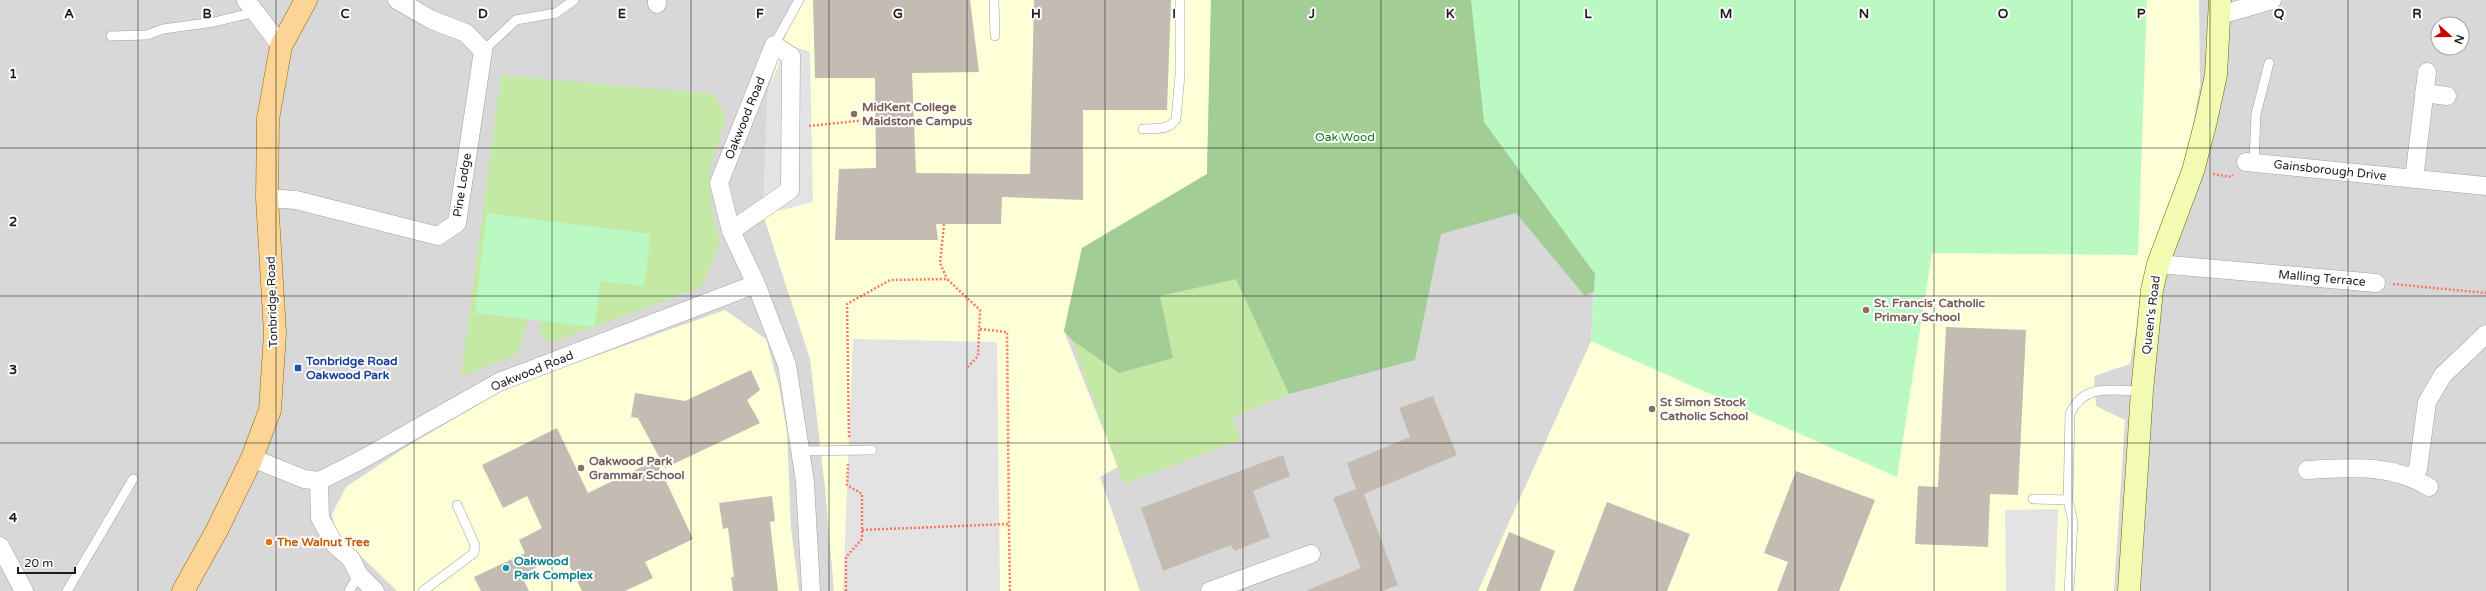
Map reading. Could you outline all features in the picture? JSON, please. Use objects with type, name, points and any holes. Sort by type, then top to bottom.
[{"type":"main road","name":"Tonbridge Road","points":[[183,591],[217,530],[252,458],[270,410],[275,333],[267,198],[268,119],[281,46],[306,0]]},
{"type":"street","points":[[397,0],[432,20],[466,34],[483,51]]},
{"type":"street","points":[[2220,8],[2272,0]]},
{"type":"street","points":[[251,6],[281,46]]},
{"type":"street","name":"Queen's Road","points":[[2129,591],[2142,391],[2152,290],[2158,264],[2193,171],[2216,75],[2220,8]]},
{"type":"street","points":[[731,231],[790,190],[791,56],[774,46]]},
{"type":"street","name":"Oakwood Road","points":[[774,46],[719,183],[731,231],[756,284],[787,365],[805,482],[811,591]]},
{"type":"street","name":"Pine Lodge","points":[[267,198],[296,200],[438,236],[457,223],[483,51]]},
{"type":"street","points":[[2414,179],[2427,72]]},
{"type":"street","points":[[2424,93],[2447,96]]},
{"type":"street","name":"Gainsborough Drive","points":[[2250,162],[2486,186]]},
{"type":"street","name":"Malling Terrace","points":[[2158,264],[2376,282]]},
{"type":"street","name":"Oakwood Road","points":[[319,481],[361,460],[499,382],[756,284]]},
{"type":"street","points":[[2412,477],[2418,469],[2427,402],[2443,375],[2486,334]]},
{"type":"street","points":[[252,458],[304,479],[319,481],[320,518],[335,545],[351,559],[359,575],[375,591]]},
{"type":"street","points":[[2307,470],[2370,468],[2412,477],[2430,487]]},
{"type":"street","points":[[0,546],[24,591]]},
{"type":"street","points":[[1210,591],[1311,554]]},
{"type":"lane","points":[[483,51],[516,20],[556,13],[574,0]]},
{"type":"lane","name":"Oakwood Road","points":[[774,46],[799,0]]},
{"type":"lane","points":[[994,0],[995,36]]},
{"type":"lane","points":[[1143,129],[1166,128],[1172,125],[1176,119],[1180,75],[1180,0]]},
{"type":"lane","points":[[111,36],[147,35],[163,28],[214,22],[251,6]]},
{"type":"lane","points":[[2250,162],[2256,114],[2270,63]]},
{"type":"lane","points":[[2069,591],[2073,522],[2068,500],[2070,414],[2074,406],[2083,395],[2094,390],[2142,391]]},
{"type":"lane","points":[[800,451],[872,450]]},
{"type":"lane","points":[[67,591],[133,479]]},
{"type":"lane","points":[[2034,499],[2068,500]]},
{"type":"lane","points":[[423,591],[474,553],[475,545],[457,505]]},
{"type":"lane","points":[[349,591],[359,575]]},
{"type":"path","points":[[791,127],[876,119]]},
{"type":"path","points":[[2193,171],[2230,177],[2250,162]]},
{"type":"path","points":[[944,224],[940,263],[947,279],[980,310],[978,356],[968,367]]},
{"type":"path","points":[[846,591],[846,557],[862,539],[862,494],[847,485],[849,450],[847,304],[890,280],[947,279]]},
{"type":"path","name":"Malling Terrace","points":[[2376,282],[2486,293]]},
{"type":"path","points":[[980,328],[1006,332],[1010,591]]},
{"type":"path","points":[[862,530],[1009,524]]},
{"type":"shaded area","points":[[0,0],[2486,0],[2486,591],[0,591]]},
{"type":"shaded area","points":[[797,0],[1211,0],[1207,174],[1082,248],[1064,331],[1118,467],[1100,477],[1140,591],[834,591],[825,488],[810,359],[763,215],[768,91]]},
{"type":"shaded area","name":"St. Francis' Catholic Primary School","points":[[1471,0],[2199,0],[2200,85],[2186,164],[2145,279],[2130,364],[2094,376],[2096,406],[2125,420],[2114,591],[1478,591],[1591,341],[1595,274]]},
{"type":"shaded area","points":[[787,44],[810,52],[813,202],[763,215],[768,91]]},
{"type":"shaded area","name":"Oakwood Park Grammar School","points":[[725,310],[766,339],[779,387],[787,432],[791,528],[799,591],[397,591],[336,532],[332,514],[346,487],[403,449],[508,387]]},
{"type":"shaded area","points":[[853,339],[997,342],[1000,591],[843,591]]},
{"type":"shaded area","points":[[2058,509],[2055,591],[2006,591],[2005,510]]},
{"type":"green space","name":"Oak Wood","points":[[1211,0],[1500,0],[1623,275],[1585,296],[1516,213],[1441,234],[1415,360],[1289,394],[1236,279],[1160,296],[1173,358],[1119,373],[1072,340],[1064,331],[1082,248],[1207,174]]},
{"type":"green space","name":"St. Francis' Catholic Primary School","points":[[1471,0],[2147,0],[2138,255],[1932,253],[1897,477],[1591,341],[1595,274],[1484,122]]},
{"type":"green space","points":[[501,75],[714,94],[726,117],[709,172],[712,211],[720,245],[701,287],[552,342],[543,339],[539,329],[541,321],[594,326],[601,281],[651,234],[475,312],[527,320],[525,332],[516,355],[461,377]]},
{"type":"green space","points":[[487,213],[651,234],[644,286],[601,281],[594,327],[475,313]]},
{"type":"green space","points":[[1236,279],[1289,394],[1233,417],[1240,440],[1124,484],[1072,340],[1119,373],[1173,358],[1160,296]]},
{"type":"building","points":[[813,0],[970,0],[979,72],[912,73],[916,173],[1030,174],[1034,0],[1171,0],[1167,110],[1083,110],[1083,200],[1002,197],[1001,224],[936,224],[938,240],[835,240],[839,169],[876,168],[875,78],[815,78]]},
{"type":"building","points":[[1946,327],[2026,330],[2018,495],[1990,494],[1988,547],[1915,544],[1918,486],[1938,487]]},
{"type":"building","points":[[751,370],[760,390],[747,400],[760,423],[665,468],[638,418],[631,417],[635,393],[685,401]]},
{"type":"building","points":[[1433,396],[1457,455],[1364,494],[1398,585],[1382,591],[1306,591],[1361,568],[1333,498],[1356,489],[1347,463],[1410,437],[1399,408]]},
{"type":"building","points":[[557,428],[588,493],[656,460],[693,539],[645,562],[653,578],[625,591],[582,591],[564,554],[521,575],[529,591],[481,591],[474,577],[525,553],[519,540],[542,528],[527,496],[503,508],[482,465]]},
{"type":"building","points":[[1283,455],[1290,476],[1253,491],[1270,537],[1234,551],[1231,545],[1163,571],[1141,508]]},
{"type":"building","points":[[1796,471],[1875,500],[1839,591],[1777,591],[1788,562],[1764,553]]},
{"type":"building","points":[[772,496],[775,521],[770,522],[778,591],[733,591],[731,577],[734,577],[728,528],[723,529],[719,503]]},
{"type":"building","points":[[1607,502],[1690,534],[1667,591],[1573,591]]},
{"type":"building","points":[[1509,532],[1555,551],[1540,591],[1486,591]]},
{"type":"place","name":"MidKent College Maidstone Campus","points":[[854,114]]},
{"type":"place","name":"St. Francis' Catholic Primary School","points":[[1866,310]]},
{"type":"place","name":"Tonbridge Road Oakwood Park","points":[[298,368]]},
{"type":"place","name":"St Simon Stock Catholic School","points":[[1652,409]]},
{"type":"place","name":"Oakwood Park Grammar School","points":[[581,468]]},
{"type":"place","name":"The Walnut Tree","points":[[269,542]]},
{"type":"place","name":"Oakwood Park Complex","points":[[506,568]]}]
